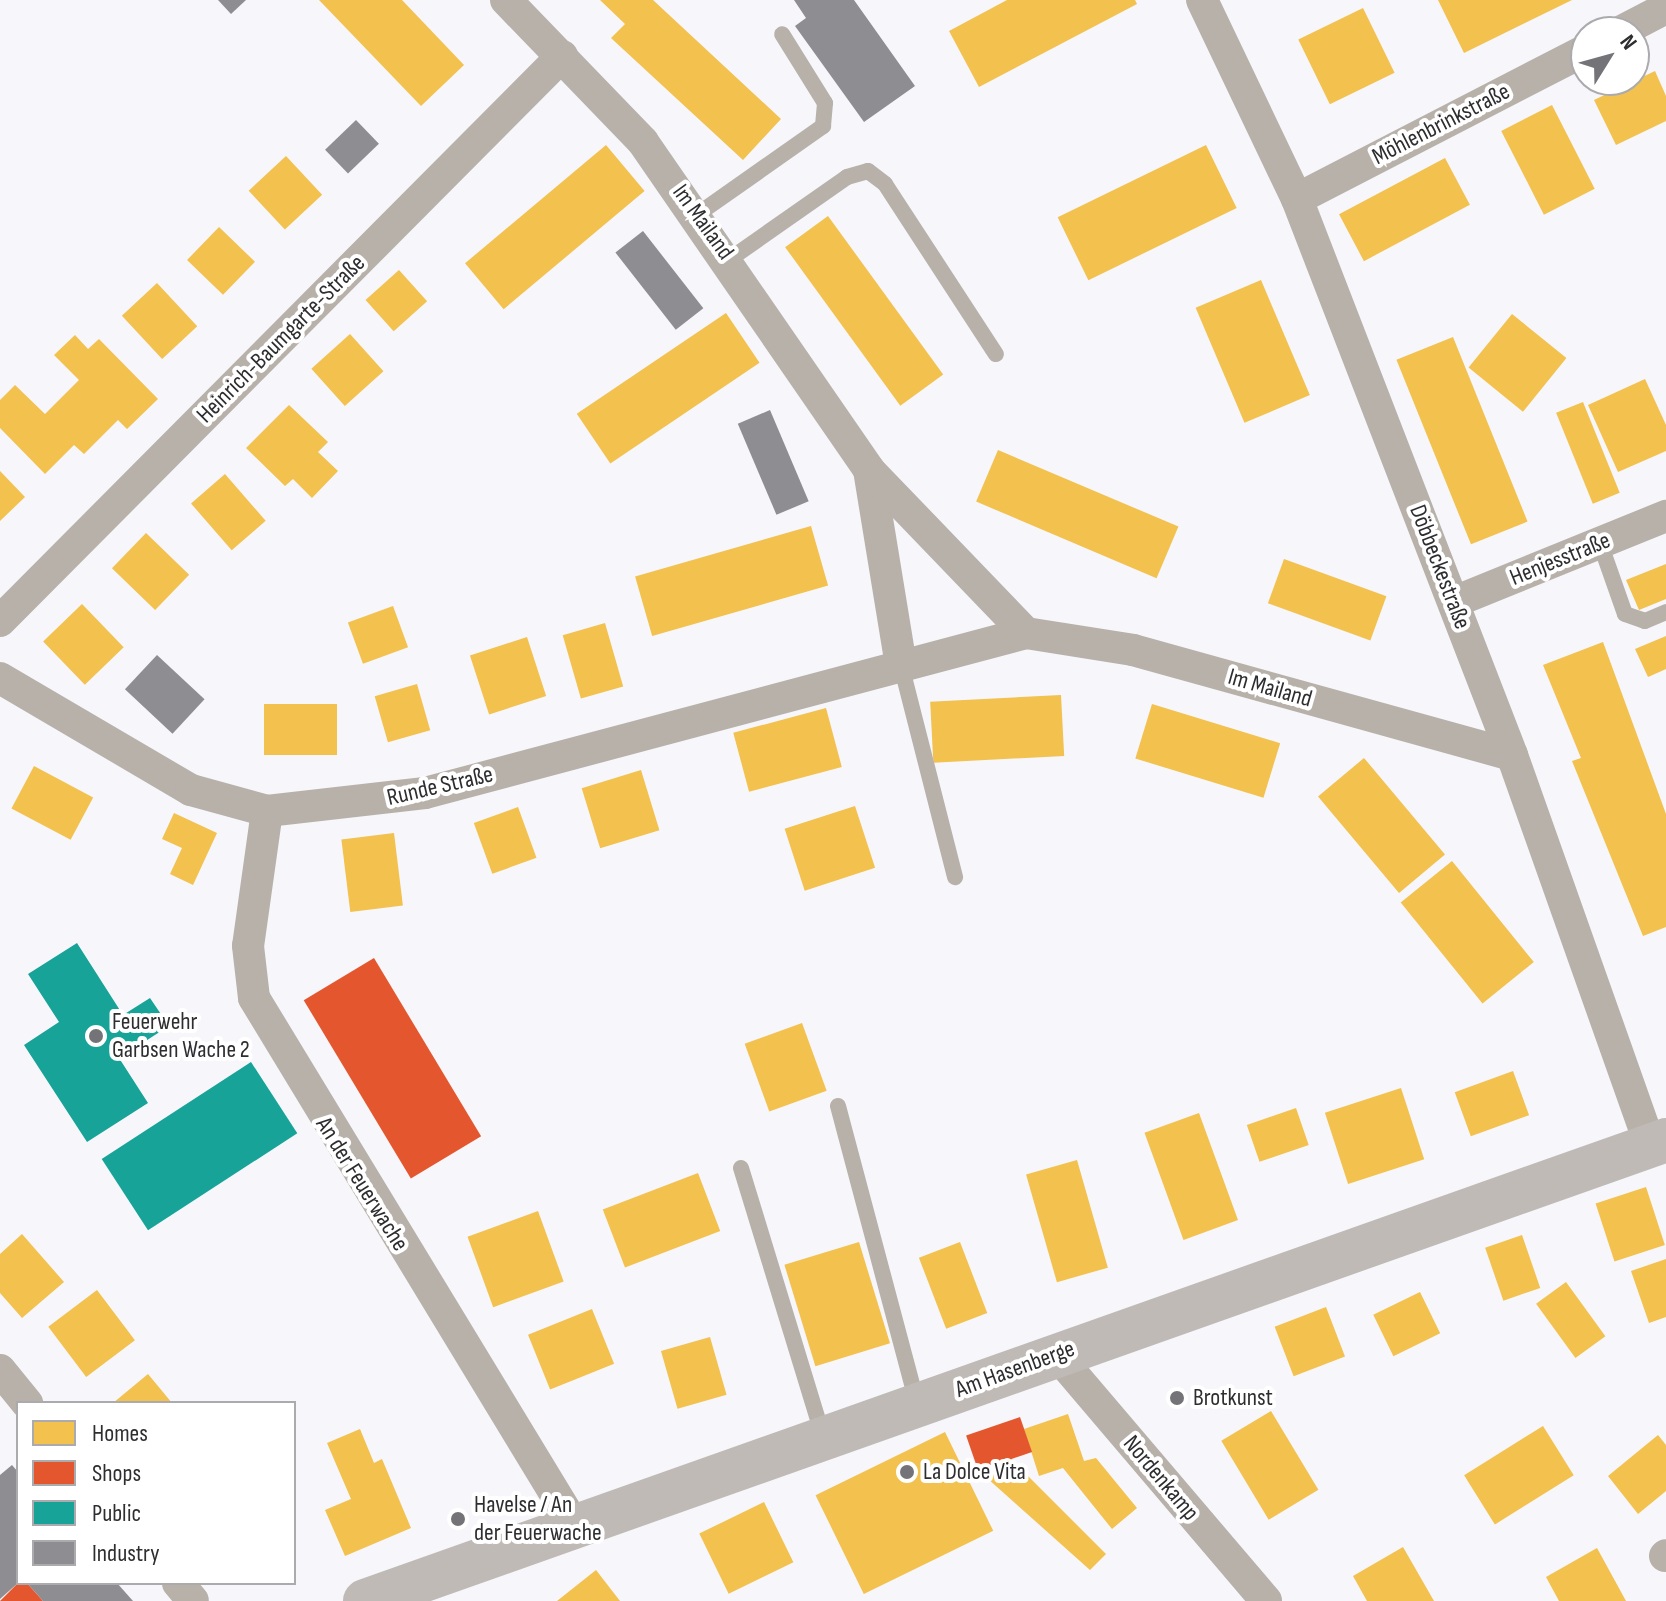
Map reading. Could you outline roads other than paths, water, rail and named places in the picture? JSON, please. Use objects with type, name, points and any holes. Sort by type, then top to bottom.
[{"type":"street","name":"Im Mailand","points":[[506,0],[562,56],[698,214],[869,470],[1026,633]]},
{"type":"street","name":"Döbbeckestraße","points":[[1202,0],[1297,199],[1454,602],[1658,1142]]},
{"type":"street","name":"Heinrich-Baumgarte-Straße","points":[[0,621],[562,56]]},
{"type":"street","name":"Möhlenbrinkstraße","points":[[1297,199],[1570,58]]},
{"type":"street","name":"Im Mailand","points":[[869,470],[901,665],[1026,633],[1133,650],[1512,755]]},
{"type":"street","name":"Henjesstraße","points":[[1454,602],[1666,516]]},
{"type":"street","name":"Runde Straße","points":[[0,678],[178,783],[267,811],[425,793],[901,665]]},
{"type":"street","name":"An der Feuerwache","points":[[267,811],[248,946],[254,998],[282,1056],[576,1528]]},
{"type":"street","name":"Am Hasenberge","points":[[365,1601],[1658,1142]]},
{"type":"street","name":"Nordenkamp","points":[[1056,1354],[1266,1601]]},
{"type":"street","points":[[0,1370],[25,1401]]},
{"type":"street","points":[[180,1585],[193,1601]]},
{"type":"lane","points":[[698,214],[823,126],[825,103],[782,34]]},
{"type":"lane","points":[[730,259],[847,177],[868,171],[885,184],[996,354]]},
{"type":"lane","points":[[1600,543],[1625,614],[1645,621],[1666,612]]},
{"type":"lane","points":[[901,665],[955,877]]},
{"type":"lane","points":[[838,1106],[917,1404]]},
{"type":"lane","points":[[741,1168],[823,1439]]},
{"type":"place","name":"Feuerwehr Garbsen Wache 2","points":[[96,1036]]},
{"type":"place","name":"Brotkunst","points":[[1177,1398]]},
{"type":"place","name":"La Dolce Vita","points":[[907,1472]]},
{"type":"place","name":"Havelse / An der Feuerwache","points":[[458,1519]]}]
